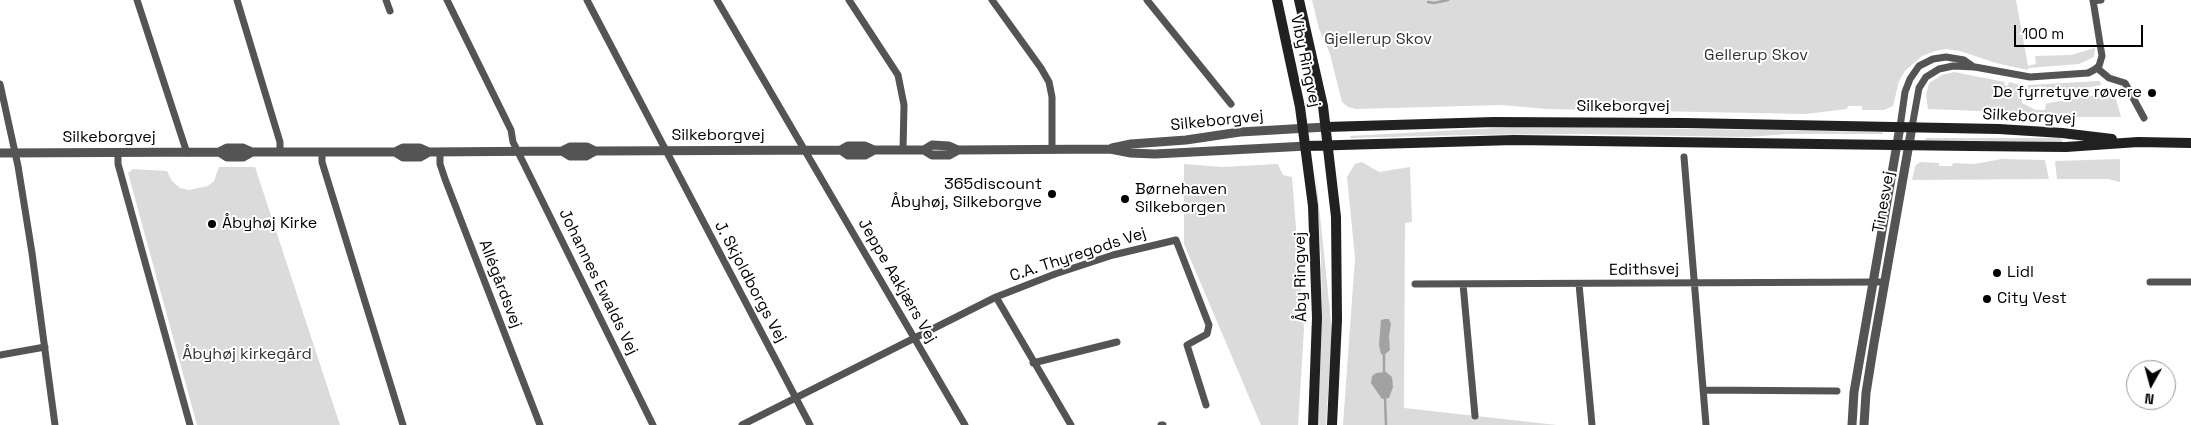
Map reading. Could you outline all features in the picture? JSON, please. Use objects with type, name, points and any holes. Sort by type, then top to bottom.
[{"type":"main road","name":"Viby Ringvej","points":[[1277,0],[1304,128]]},
{"type":"main road","name":"Viby Ringvej","points":[[1299,0],[1318,78],[1329,145]]},
{"type":"main road","name":"Silkeborgvej","points":[[1326,127],[1494,122],[1912,127],[2062,133],[2138,142]]},
{"type":"main road","name":"Åby Ringvej","points":[[1304,128],[1313,206],[1316,262],[1317,318],[1313,425]]},
{"type":"main road","name":"Silkeborgvej","points":[[1306,146],[1514,140],[2066,147],[2138,142],[2191,143]]},
{"type":"main road","points":[[1329,145],[1336,217],[1338,263],[1332,425]]},
{"type":"street","points":[[137,0],[187,152]]},
{"type":"street","points":[[237,0],[280,142],[280,152]]},
{"type":"street","points":[[386,0],[390,11]]},
{"type":"street","name":"Johannes Ewalds Vej","points":[[447,0],[511,130],[518,151],[653,425]]},
{"type":"street","name":"J. Skjoldborgs Vej","points":[[586,0],[810,425]]},
{"type":"street","name":"Jeppe Aakjærs Vej","points":[[717,0],[965,425]]},
{"type":"street","points":[[849,0],[898,75],[904,105],[903,150]]},
{"type":"street","points":[[992,0],[1049,82],[1052,97],[1052,149]]},
{"type":"street","points":[[1912,127],[1917,95],[1926,77],[1946,67],[1974,67],[2030,76],[2088,73],[2097,68],[2101,63],[2102,53],[2093,1],[2101,0]]},
{"type":"street","points":[[1150,1],[1231,104]]},
{"type":"street","points":[[1900,127],[1905,92],[1910,79],[1919,66],[1946,57],[1964,60],[1974,67]]},
{"type":"street","points":[[2097,68],[2108,78],[2125,83],[2144,118]]},
{"type":"street","points":[[0,84],[15,153],[32,253],[55,425]]},
{"type":"street","name":"Silkeborgvej","points":[[1110,149],[1131,144],[1186,140],[1240,132],[1326,127]]},
{"type":"street","name":"Tinesvej","points":[[1852,425],[1854,392],[1900,127]]},
{"type":"street","name":"Tinesvej","points":[[1864,425],[1866,393],[1912,127]]},
{"type":"street","name":"Silkeborgvej","points":[[0,153],[219,152],[227,157],[244,157],[252,152],[396,152],[403,157],[420,157],[429,152],[562,151],[570,156],[586,156],[596,151],[840,150],[848,155],[865,155],[874,150],[924,150],[932,145],[949,146],[958,150],[1110,149],[1131,153],[1156,154],[1306,146]]},
{"type":"street","points":[[322,152],[322,162],[403,425]]},
{"type":"street","name":"Allégårdsvej","points":[[440,152],[440,164],[445,179],[540,425]]},
{"type":"street","points":[[118,153],[118,164],[190,425]]},
{"type":"street","points":[[1684,157],[1706,425]]},
{"type":"street","name":"C.A. Thyregods Vej","points":[[742,425],[996,297],[1054,274],[1113,255],[1176,240],[1209,325],[1206,334],[1187,344],[1206,405]]},
{"type":"street","points":[[1873,282],[1885,282]]},
{"type":"street","name":"Edithsvej","points":[[1415,284],[1873,282]]},
{"type":"street","points":[[2150,282],[2191,282]]},
{"type":"street","points":[[1463,284],[1475,416]]},
{"type":"street","points":[[1579,284],[1592,425]]},
{"type":"street","points":[[996,297],[1071,425]]},
{"type":"street","points":[[1033,363],[1117,342]]},
{"type":"street","points":[[0,355],[45,346]]},
{"type":"street","points":[[1703,390],[1837,391]]},
{"type":"green space","name":"Gellerup Skov","points":[[1312,0],[2016,0],[2028,66],[2036,64],[2035,56],[2071,55],[2095,48],[2094,57],[2079,64],[2028,68],[2028,70],[1996,63],[1960,51],[1946,49],[1935,51],[1922,56],[1905,71],[1899,81],[1893,106],[1884,110],[1862,110],[1862,106],[1848,106],[1847,109],[1806,114],[1547,109],[1501,105],[1356,109],[1348,107],[1342,102],[1330,54],[1319,29]]},
{"type":"green space","points":[[1954,72],[2005,82],[2004,85],[2008,86],[2009,82],[2020,85],[2022,103],[2036,110],[2045,110],[2046,104],[2049,103],[2114,92],[2121,117],[2059,117],[2005,112],[1928,109],[1926,95],[1929,83],[1942,75]]},
{"type":"green space","points":[[2100,81],[2101,85],[2043,96],[2041,86],[2032,88],[2034,98],[2028,99],[2028,85]]},
{"type":"green space","points":[[1513,127],[1883,132],[1883,134],[1786,134],[1749,137],[1573,134],[1350,138],[1350,136]]},
{"type":"green space","points":[[1926,138],[2060,138],[2063,140],[2061,142],[1925,140]]},
{"type":"green space","points":[[2002,159],[2045,160],[2049,179],[1912,180],[1915,166],[1920,162],[1939,163],[1939,166],[1952,166],[1953,163],[1974,164]]},
{"type":"green space","points":[[2120,159],[2120,182],[2108,179],[2057,179],[2055,161]]},
{"type":"green space","points":[[1362,162],[1379,172],[1410,167],[1412,222],[1405,223],[1404,408],[1557,425],[1343,425],[1355,258],[1347,177],[1355,164]]},
{"type":"green space","points":[[1184,164],[1222,167],[1278,164],[1283,175],[1292,177],[1304,329],[1298,425],[1261,425],[1184,244]]},
{"type":"green space","name":"Åbyhøj kirkegård","points":[[219,167],[255,167],[340,425],[197,425],[128,173],[133,169],[167,171],[172,181],[180,188],[189,190],[208,186],[214,181]]},
{"type":"green space","points":[[1315,167],[1332,331],[1326,425],[1318,425],[1322,319],[1321,257]]},
{"type":"shaded area","points":[[1389,319],[1391,324],[1389,336],[1390,350],[1384,355],[1381,354],[1379,345],[1381,320]]},
{"type":"shaded area","points":[[1386,372],[1392,377],[1393,387],[1389,398],[1382,399],[1371,383],[1372,376],[1376,373]]},
{"type":"waterway","points":[[1428,2],[1434,3],[1448,0]]},
{"type":"waterway","points":[[1384,354],[1384,374]]},
{"type":"waterway","points":[[1385,397],[1386,425]]},
{"type":"place","name":"De fyrretyve røvere","points":[[2152,93]]},
{"type":"place","name":"365discount Åbyhøj, Silkeborgve","points":[[1052,194]]},
{"type":"place","name":"Børnehaven Silkeborgen","points":[[1125,199]]},
{"type":"place","name":"Åbyhøj Kirke","points":[[212,224]]},
{"type":"place","name":"Lidl","points":[[1997,273]]},
{"type":"place","name":"City Vest","points":[[1987,299]]},
{"type":"park label","name":"Gjellerup Skov","points":[[1378,40]]}]
